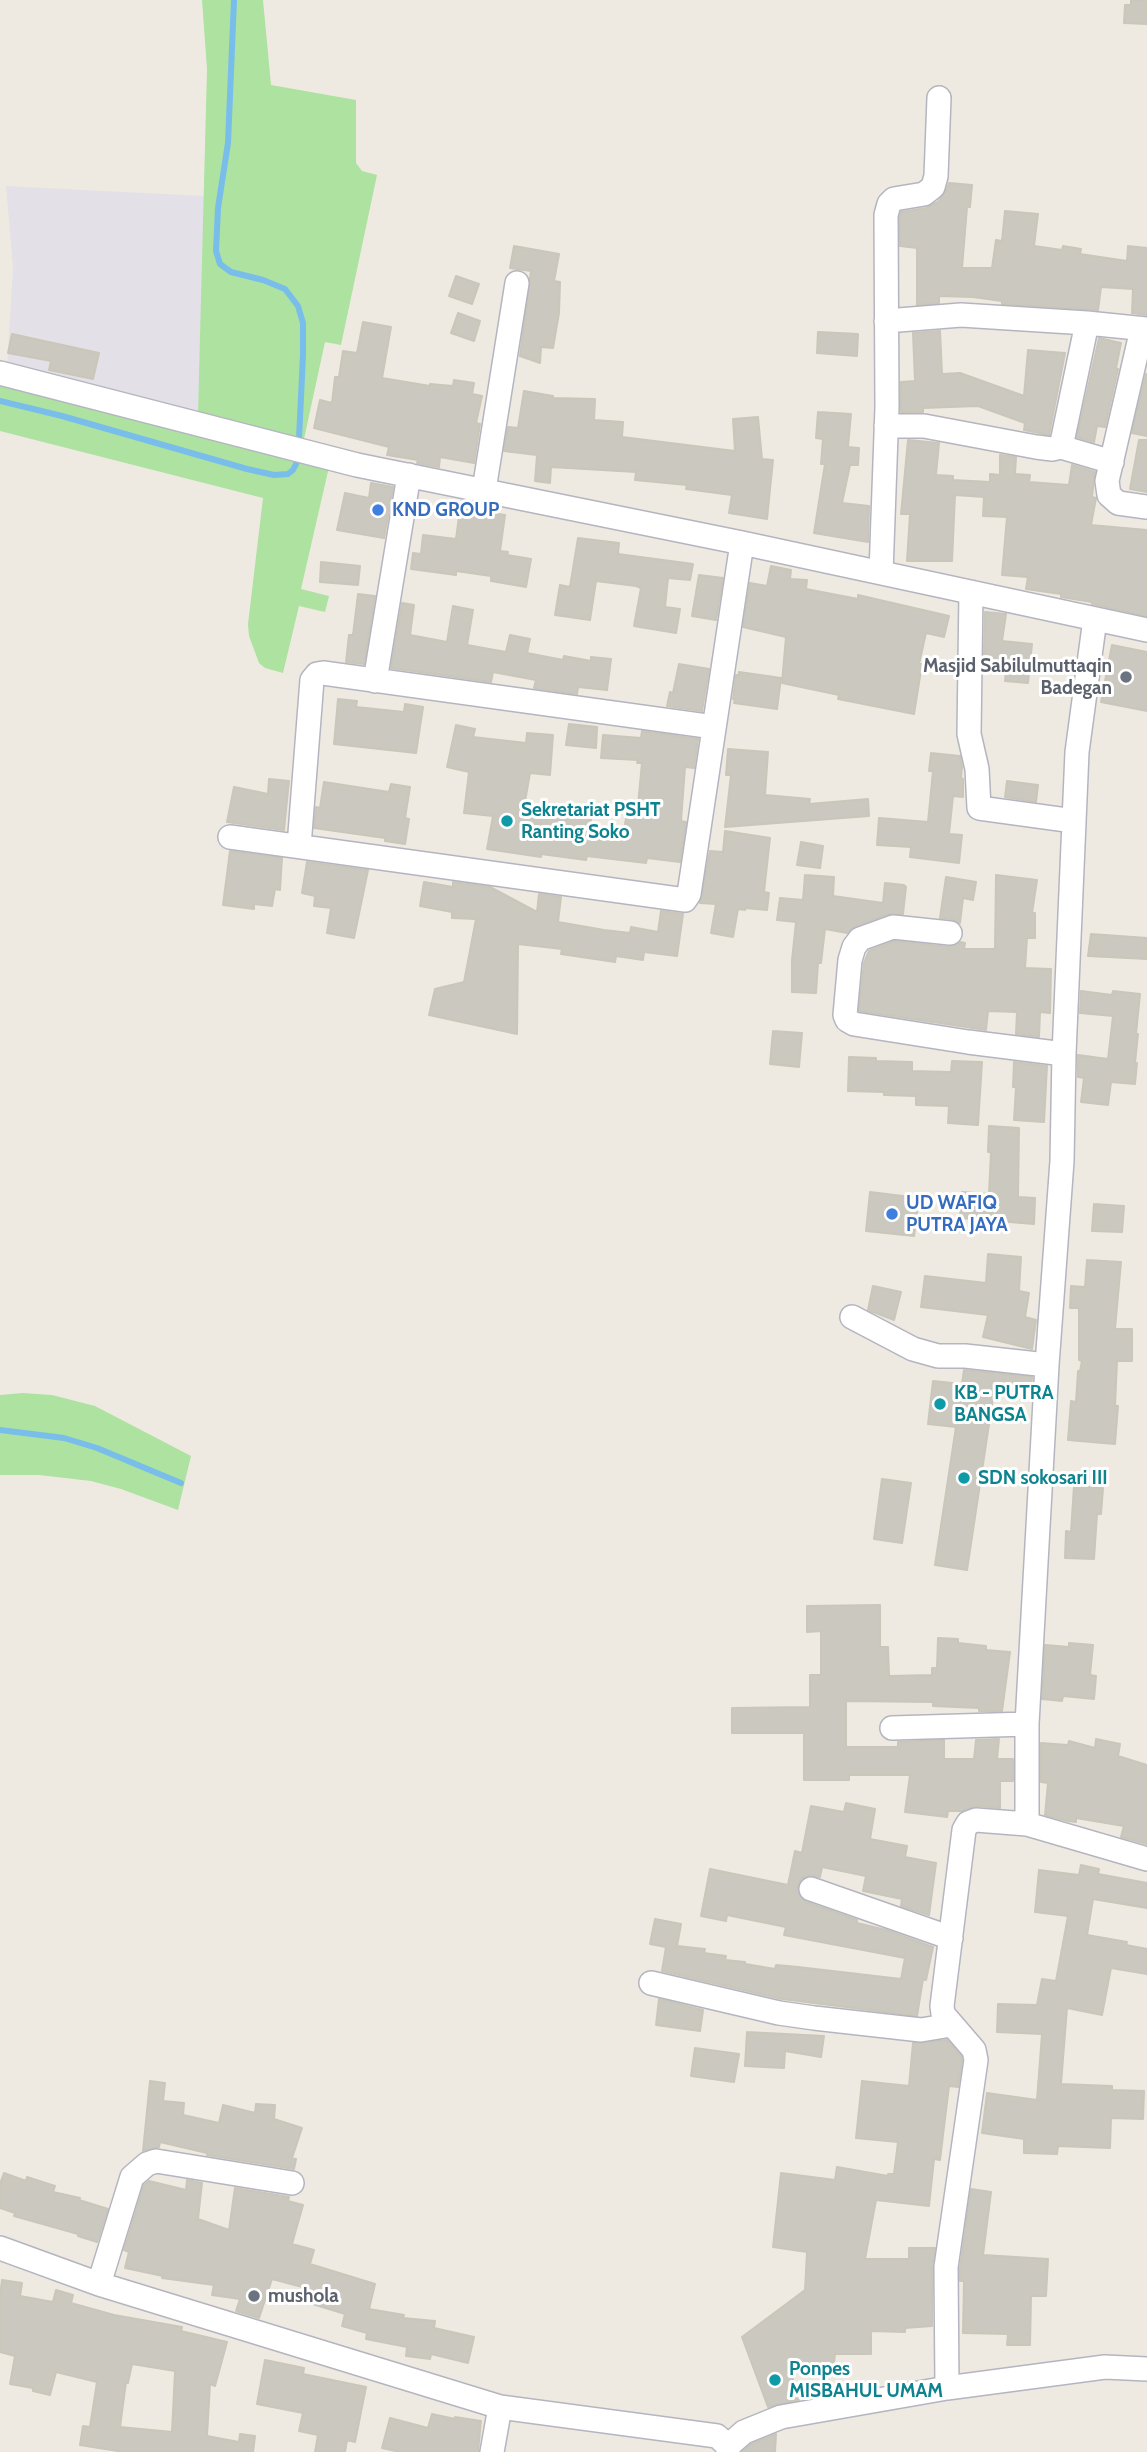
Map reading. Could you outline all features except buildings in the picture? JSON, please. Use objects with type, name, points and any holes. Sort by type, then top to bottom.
[{"type":"street","points":[[881,573],[886,426],[886,215],[889,204],[894,199],[909,194],[924,194],[933,187],[936,176],[939,97]]},
{"type":"street","points":[[484,490],[517,283]]},
{"type":"street","points":[[886,321],[961,315],[1145,329],[1107,481],[1109,495],[1118,503],[1147,507]]},
{"type":"street","points":[[1061,447],[1087,323]]},
{"type":"street","points":[[0,373],[310,453],[1147,630]]},
{"type":"street","points":[[886,426],[924,426],[1036,447],[1061,447],[1112,462]]},
{"type":"street","points":[[375,681],[409,475]]},
{"type":"street","points":[[230,837],[685,900],[689,894],[742,543]]},
{"type":"street","points":[[971,592],[970,734],[977,769],[979,808],[1074,821]]},
{"type":"street","points":[[1027,1824],[1027,1724],[1047,1365],[1062,1161],[1077,752],[1095,620]]},
{"type":"street","points":[[299,846],[312,680],[317,674],[713,727]]},
{"type":"street","points":[[950,933],[893,927],[860,939],[850,960],[845,1015],[847,1020],[854,1024],[968,1042],[1064,1054]]},
{"type":"street","points":[[852,1317],[913,1349],[938,1356],[965,1356],[1047,1365]]},
{"type":"street","points":[[892,1728],[1027,1724]]},
{"type":"street","points":[[947,2388],[946,2267],[976,2060],[974,2050],[943,2014],[942,2006],[964,1830],[968,1823],[976,1820],[1027,1824],[1147,1859]]},
{"type":"street","points":[[811,1889],[950,1938]]},
{"type":"street","points":[[651,1983],[779,2013],[814,2018],[921,2030],[951,2025]]},
{"type":"street","points":[[99,2284],[132,2177],[147,2164],[156,2161],[292,2183]]},
{"type":"street","points":[[0,2248],[99,2284],[500,2407],[717,2437],[728,2449],[744,2432],[781,2417],[947,2388],[1105,2367],[1147,2369]]},
{"type":"street","points":[[492,2452],[500,2407]]},
{"type":"shaded area","points":[[6,186],[205,196],[198,413],[7,367],[13,267]]},
{"type":"green space","points":[[202,0],[263,0],[271,85],[356,100],[356,163],[362,171],[377,175],[341,345],[325,342],[304,439],[198,413],[207,69]]},
{"type":"green space","points":[[0,383],[329,467],[301,589],[329,596],[325,612],[299,606],[283,673],[265,668],[259,663],[249,636],[248,624],[263,498],[0,431]]},
{"type":"green space","points":[[0,1395],[52,1395],[95,1406],[191,1456],[178,1510],[91,1481],[39,1475],[0,1475]]},
{"type":"waterway","points":[[0,401],[247,469],[274,475],[288,474],[293,470],[298,460],[303,355],[303,323],[298,306],[285,289],[231,272],[220,264],[216,251],[218,208],[228,143],[234,0]]},
{"type":"waterway","points":[[0,1430],[64,1438],[97,1448],[181,1483]]},
{"type":"place","name":"KND GROUP","points":[[378,510]]},
{"type":"place","name":"Masjid Sabilulmuttaqin Badegan","points":[[1126,677]]},
{"type":"place","name":"Sekretariat PSHT Ranting Soko","points":[[507,821]]},
{"type":"place","name":"UD WAFIQ PUTRA JAYA","points":[[892,1214]]},
{"type":"place","name":"KB - PUTRA BANGSA","points":[[940,1404]]},
{"type":"place","name":"SDN sokosari III","points":[[964,1478]]},
{"type":"place","name":"mushola","points":[[254,2296]]},
{"type":"place","name":"Ponpes MISBAHUL UMAM","points":[[775,2380]]}]
